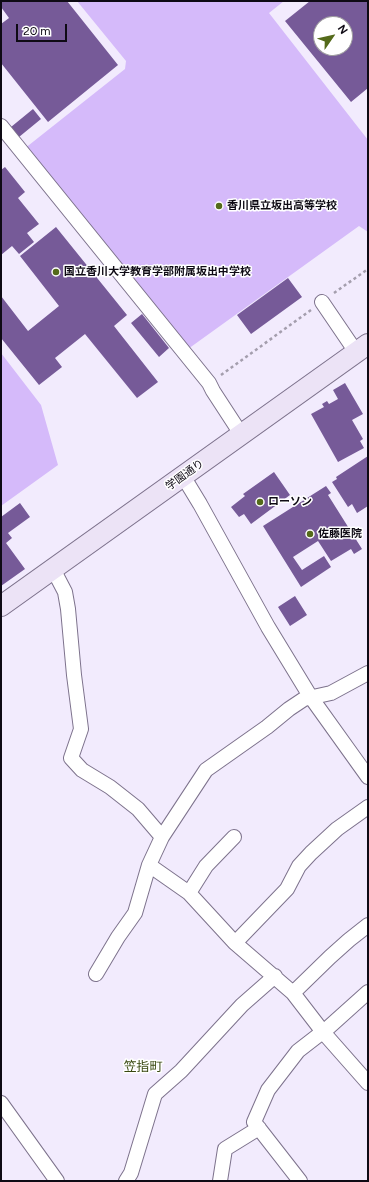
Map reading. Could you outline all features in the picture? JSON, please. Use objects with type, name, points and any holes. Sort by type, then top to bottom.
[{"type":"street","points":[[1,126],[209,383],[241,434]]},
{"type":"street","points":[[322,302],[362,348]]},
{"type":"street","name":"学園通り","points":[[1,606],[362,348]]},
{"type":"street","points":[[183,476],[268,626],[310,696],[368,777]]},
{"type":"street","points":[[53,569],[65,592],[67,603],[81,729],[71,758],[82,770],[110,787],[138,809],[162,837]]},
{"type":"street","points":[[96,974],[118,937],[135,913],[149,865],[162,837],[206,770],[304,699],[310,696],[331,693],[368,673]]},
{"type":"street","points":[[235,943],[287,889],[300,866],[311,853],[337,829],[368,807]]},
{"type":"street","points":[[189,893],[206,866],[234,837]]},
{"type":"street","points":[[149,865],[189,893],[235,943],[294,994],[323,1032],[368,1083]]},
{"type":"street","points":[[294,994],[330,957],[368,925]]},
{"type":"street","points":[[126,1181],[131,1173],[155,1094],[181,1071],[242,1005],[275,976]]},
{"type":"street","points":[[300,1181],[254,1122],[268,1090],[298,1051],[323,1032],[368,992]]},
{"type":"street","points":[[1,1103],[57,1181]]},
{"type":"street","points":[[220,1181],[225,1149],[258,1128]]},
{"type":"path","points":[[209,383],[368,269]]},
{"type":"shaded area","name":"香川県立坂出高等学校","points":[[77,1],[284,1],[269,13],[368,140],[368,232],[359,226],[188,349],[24,149],[125,69],[126,61]]},
{"type":"shaded area","points":[[1,353],[41,405],[58,465],[1,506]]},
{"type":"building","points":[[1,1],[67,1],[118,65],[48,122],[1,63],[1,24],[9,18],[1,7]]},
{"type":"building","points":[[310,1],[368,1],[368,88],[351,102],[314,56],[353,56],[353,16],[313,16],[313,55],[285,21]]},
{"type":"building","points":[[33,109],[41,119],[19,137],[11,127]]},
{"type":"building","points":[[5,167],[25,192],[18,198],[39,224],[27,233],[34,242],[19,254],[12,246],[1,255],[1,170]]},
{"type":"building","points":[[56,227],[127,315],[114,326],[158,382],[137,398],[85,334],[55,358],[62,367],[39,385],[1,338],[1,296],[28,331],[59,306],[20,256]]},
{"type":"building","points":[[288,278],[302,297],[251,334],[237,315]]},
{"type":"building","points":[[142,314],[169,348],[159,357],[131,323]]},
{"type":"building","points":[[345,383],[363,414],[352,420],[363,439],[360,441],[364,448],[338,462],[311,414],[324,407],[322,404],[327,401],[329,404],[338,399],[333,390]]},
{"type":"building","points":[[368,456],[368,506],[357,513],[352,504],[348,507],[332,482],[337,479],[336,477]]},
{"type":"building","name":"ローソン","points":[[274,472],[290,495],[251,524],[244,514],[239,517],[231,507],[245,496],[243,494]]},
{"type":"building","name":"佐藤医院","points":[[326,486],[331,493],[328,495],[362,549],[354,554],[351,549],[331,561],[318,541],[293,557],[302,570],[324,556],[331,567],[301,587],[263,526]]},
{"type":"building","points":[[20,503],[30,517],[8,533],[12,538],[6,543],[25,569],[1,586],[1,517]]},
{"type":"building","points":[[295,596],[307,615],[290,626],[278,607]]},
{"type":"place","name":"香川県立坂出高等学校","points":[[219,206]]},
{"type":"place","name":"国立香川大学教育学部附属坂出中学校","points":[[56,272]]},
{"type":"place","name":"ローソン","points":[[260,502]]},
{"type":"place","name":"佐藤医院","points":[[310,534]]},
{"type":"district","name":"笠指町","points":[[143,1067]]}]
